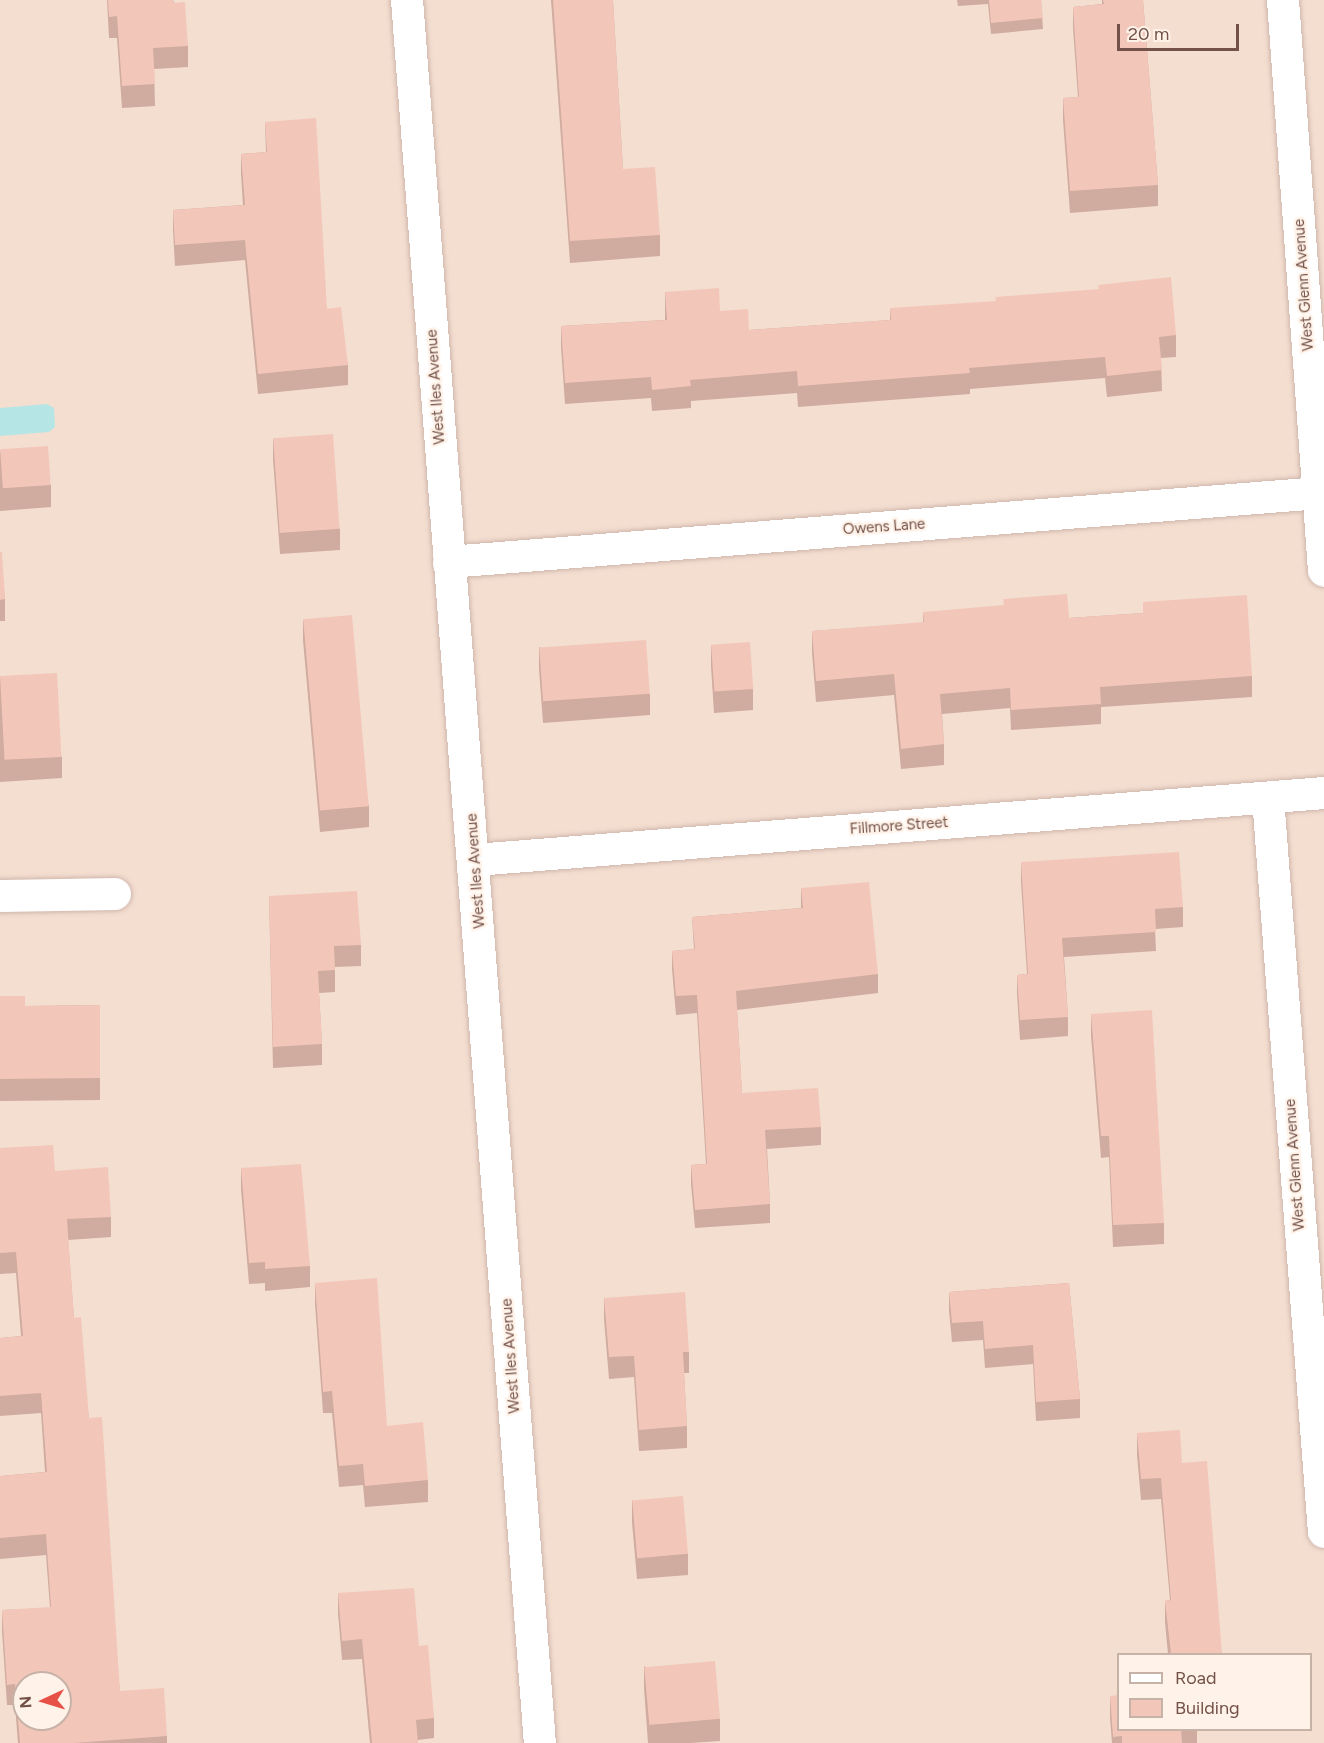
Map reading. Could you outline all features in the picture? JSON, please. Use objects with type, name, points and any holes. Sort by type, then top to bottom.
[{"type":"street","name":"West Iles Avenue","points":[[407,0],[540,1743]]},
{"type":"street","name":"West Glenn Avenue","points":[[1283,0],[1324,571]]},
{"type":"street","name":"Owens Lane","points":[[449,561],[1319,493]]},
{"type":"street","name":"Fillmore Street","points":[[474,860],[1324,793]]},
{"type":"street","name":"West Glenn Avenue","points":[[1268,798],[1324,1532]]},
{"type":"street","points":[[0,896],[115,894]]},
{"type":"shaded area","points":[[0,0],[1324,0],[1324,1743],[0,1743]]},
{"type":"water","points":[[47,404],[54,408],[55,427],[49,432],[0,436],[0,408]]},
{"type":"building","points":[[108,0],[185,2],[188,46],[153,48],[155,84],[122,86],[117,16],[109,17]]},
{"type":"building","points":[[553,0],[613,0],[623,169],[655,167],[660,235],[570,241]]},
{"type":"building","points":[[989,0],[1041,0],[1043,18],[991,23]]},
{"type":"building","points":[[1103,0],[1143,0],[1158,185],[1070,191],[1063,98],[1079,97],[1073,7],[1104,4]]},
{"type":"building","points":[[316,118],[327,309],[341,307],[348,365],[258,374],[245,240],[175,245],[173,210],[245,205],[241,154],[267,152],[265,122]]},
{"type":"building","points":[[1171,277],[1176,335],[1159,337],[1162,370],[1107,376],[1105,357],[969,368],[970,373],[798,386],[797,371],[690,380],[691,386],[652,390],[651,377],[565,383],[561,326],[667,320],[665,292],[719,288],[720,311],[748,309],[749,330],[891,320],[890,308],[996,301],[995,297],[1099,289],[1098,285]]},
{"type":"building","points":[[333,434],[340,529],[280,533],[273,438]]},
{"type":"building","points":[[48,446],[51,485],[3,488],[0,449]]},
{"type":"building","points":[[0,552],[2,552],[5,599],[0,600]]},
{"type":"building","points":[[1067,594],[1069,618],[1143,613],[1143,602],[1247,595],[1252,676],[1100,687],[1101,704],[1011,710],[1010,688],[940,694],[944,744],[901,749],[894,674],[816,681],[812,631],[924,622],[923,612],[1004,605],[1003,599]]},
{"type":"building","points":[[352,615],[369,806],[320,811],[303,619]]},
{"type":"building","points":[[646,640],[650,694],[543,701],[539,647]]},
{"type":"building","points":[[750,642],[753,689],[714,692],[711,645]]},
{"type":"building","points":[[57,673],[61,757],[4,760],[0,676]]},
{"type":"building","points":[[1179,852],[1183,907],[1155,909],[1156,932],[1062,938],[1068,1017],[1020,1020],[1017,975],[1028,974],[1021,862]]},
{"type":"building","points":[[869,882],[878,974],[736,991],[742,1093],[818,1088],[821,1127],[765,1130],[770,1204],[695,1210],[691,1165],[707,1164],[697,995],[676,996],[672,951],[695,949],[692,917],[803,908],[801,888]]},
{"type":"building","points":[[357,891],[361,945],[334,946],[335,970],[318,971],[322,1044],[273,1047],[269,896]]},
{"type":"building","points":[[0,996],[25,996],[25,1006],[100,1005],[100,1078],[0,1079]]},
{"type":"building","points":[[1152,1010],[1164,1223],[1113,1225],[1109,1136],[1101,1136],[1091,1014]]},
{"type":"building","points":[[53,1145],[55,1171],[108,1167],[111,1217],[67,1219],[74,1318],[81,1317],[89,1418],[102,1417],[120,1691],[164,1688],[167,1736],[74,1743],[20,1743],[19,1731],[72,1731],[72,1671],[12,1671],[12,1684],[7,1685],[2,1610],[51,1607],[46,1534],[0,1538],[0,1476],[47,1472],[41,1393],[0,1396],[0,1338],[23,1336],[16,1252],[0,1253],[0,1148]]},
{"type":"building","points":[[301,1164],[310,1266],[265,1269],[265,1262],[249,1263],[241,1168]]},
{"type":"building","points":[[377,1278],[387,1426],[423,1422],[428,1480],[365,1486],[363,1464],[339,1466],[332,1391],[323,1392],[315,1283]]},
{"type":"building","points":[[1069,1283],[1080,1399],[1036,1402],[1033,1345],[985,1349],[983,1321],[952,1323],[949,1292]]},
{"type":"building","points":[[685,1292],[689,1352],[683,1352],[687,1426],[639,1430],[634,1356],[609,1357],[604,1298]]},
{"type":"building","points":[[1180,1430],[1182,1463],[1207,1461],[1222,1653],[1171,1653],[1165,1601],[1171,1600],[1161,1478],[1141,1479],[1137,1433]]},
{"type":"building","points":[[683,1496],[688,1554],[637,1558],[632,1500]]},
{"type":"building","points":[[414,1588],[419,1646],[428,1645],[434,1718],[416,1720],[418,1743],[372,1743],[362,1639],[342,1641],[338,1593]]},
{"type":"building","points":[[715,1661],[720,1719],[649,1725],[644,1667]]},
{"type":"building","points":[[1117,1695],[1117,1731],[1181,1731],[1182,1743],[1122,1743],[1122,1736],[1113,1737],[1110,1696]]}]
